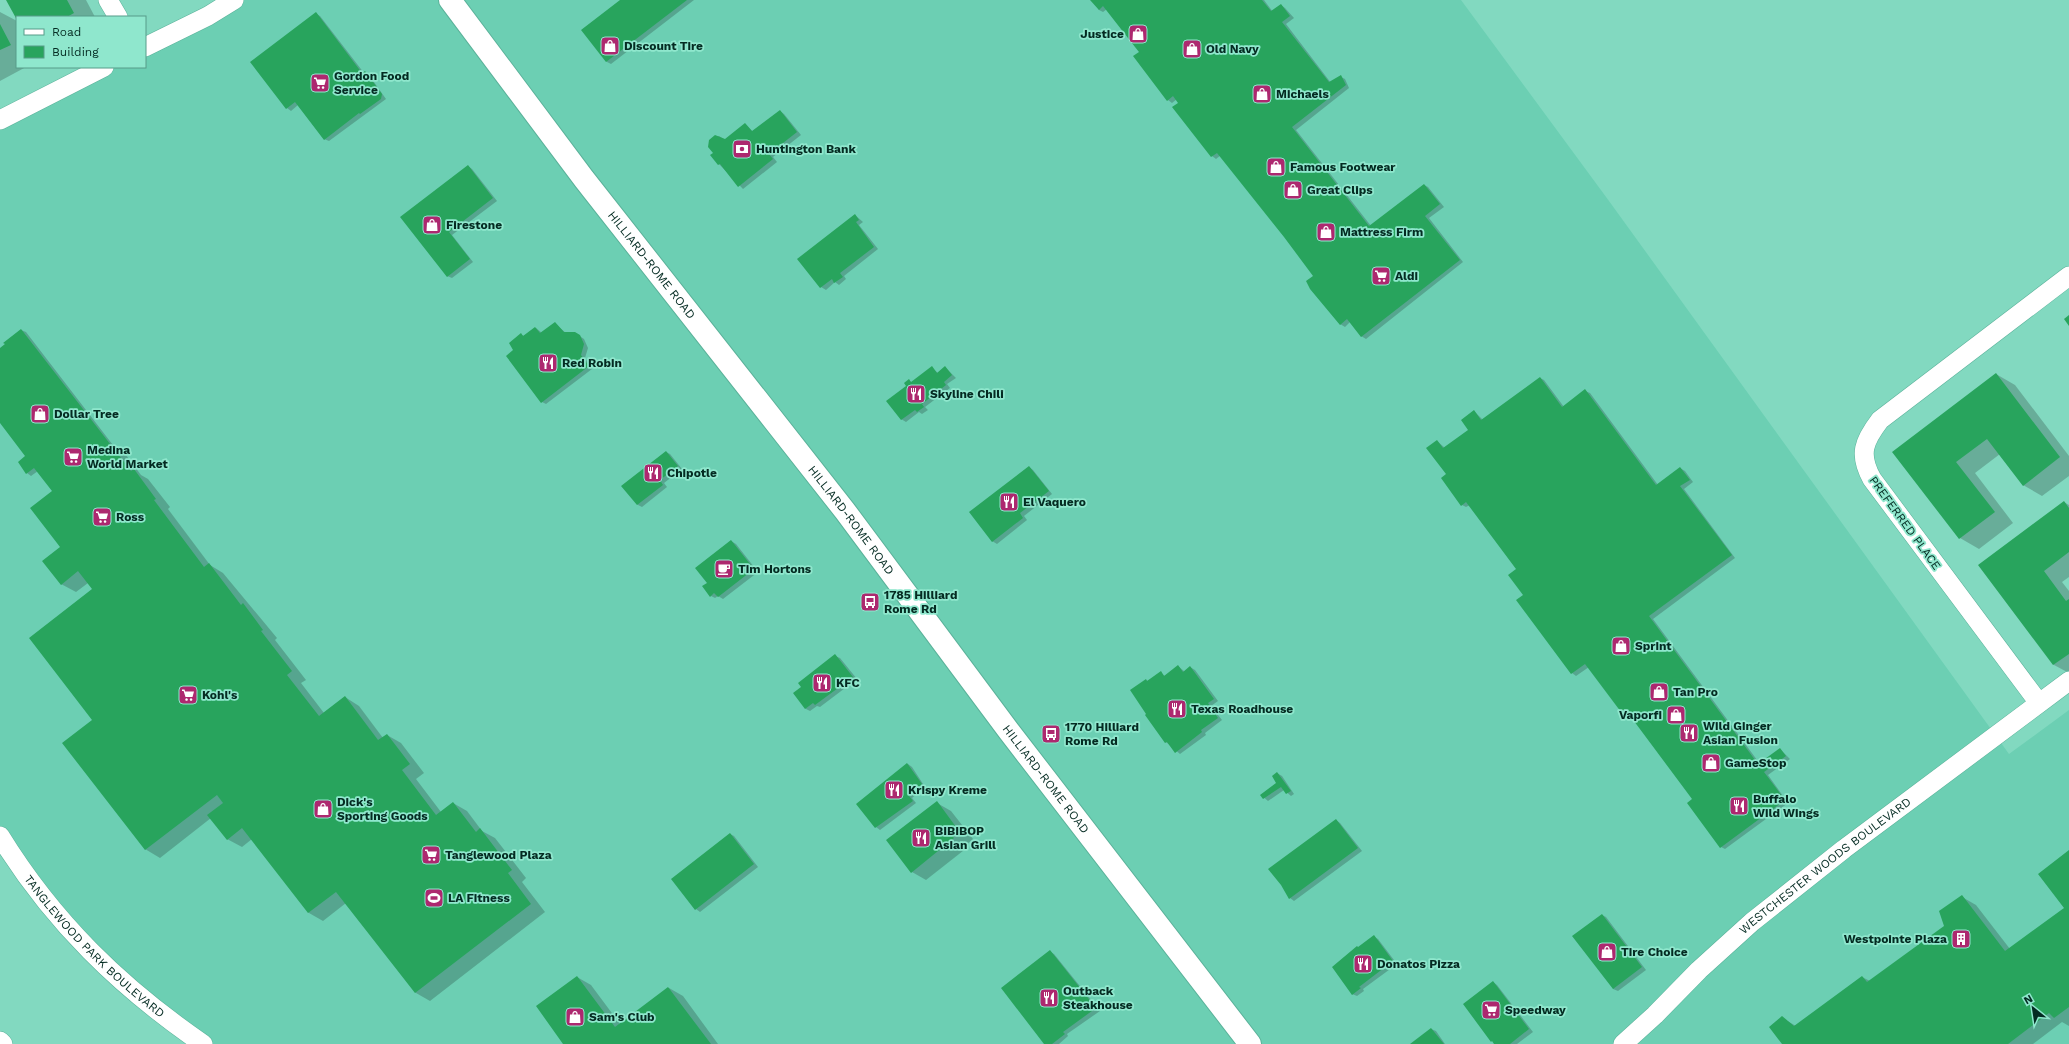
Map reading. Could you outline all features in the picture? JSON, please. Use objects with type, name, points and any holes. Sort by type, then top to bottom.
[{"type":"main road","name":"HILLIARD-ROME ROAD","points":[[450,0],[584,179],[845,511],[1008,730],[1250,1044]]},
{"type":"street","points":[[108,0],[117,16]]},
{"type":"street","points":[[146,47],[208,16],[234,0]]},
{"type":"street","points":[[0,120],[102,68]]},
{"type":"street","name":"PREFERRED PLACE","points":[[2039,703],[1872,479],[1865,466],[1864,449],[1870,433],[1880,420],[2069,276]]},
{"type":"street","points":[[2039,703],[2069,681]]},
{"type":"street","name":"WESTCHESTER WOODS BOULEVARD","points":[[1623,1044],[1655,1016],[1699,970],[1752,922],[1844,849],[2039,703]]},
{"type":"street","name":"TANGLEWOOD PARK BOULEVARD","points":[[0,836],[20,868],[57,917],[86,949],[130,989],[172,1023],[203,1044]]},
{"type":"street","points":[[0,1041],[3,1044]]},
{"type":"shaded area","points":[[234,0],[1461,0],[1609,201],[2009,754],[2069,710],[2069,1044],[203,1044],[129,989],[0,836],[0,120],[102,68],[146,68],[146,46]]},
{"type":"building","points":[[6,0],[67,0],[74,13],[69,16],[16,16],[16,18]]},
{"type":"building","name":"Discount Tire","points":[[620,0],[687,0],[606,62],[581,30]]},
{"type":"building","points":[[1090,0],[1262,0],[1271,11],[1281,4],[1290,16],[1282,22],[1329,82],[1341,75],[1346,85],[1292,127],[1369,226],[1424,184],[1440,204],[1425,216],[1460,260],[1361,337],[1347,319],[1340,325],[1310,289],[1306,281],[1313,276],[1284,237],[1217,153],[1211,157],[1172,107],[1178,103],[1173,96],[1167,101],[1133,56],[1139,52],[1103,6],[1099,10]]},
{"type":"building","name":"Gordon Food Service","points":[[316,12],[362,73],[365,71],[382,94],[381,99],[360,114],[359,113],[324,140],[295,102],[286,109],[250,62]]},
{"type":"building","points":[[0,24],[11,45],[0,50]]},
{"type":"building","name":"Huntington Bank","points":[[780,110],[797,132],[769,154],[773,159],[738,187],[720,164],[718,165],[710,155],[713,153],[708,147],[709,140],[715,135],[725,139],[745,123],[752,131]]},
{"type":"building","name":"Firestone","points":[[468,165],[493,198],[449,232],[470,259],[447,277],[400,217]]},
{"type":"building","points":[[855,214],[859,220],[856,222],[874,247],[840,273],[843,277],[834,283],[832,279],[820,288],[797,259]]},
{"type":"building","points":[[2069,315],[2069,326],[2064,319]]},
{"type":"building","name":"Red Robin","points":[[555,322],[564,332],[575,332],[580,335],[584,344],[581,355],[589,366],[541,403],[506,356],[513,350],[509,343],[521,333],[523,336],[535,327],[540,333]]},
{"type":"building","points":[[21,329],[131,471],[134,469],[156,499],[154,500],[204,567],[209,563],[241,605],[243,603],[263,630],[261,631],[292,671],[287,675],[319,716],[345,696],[378,740],[387,734],[410,764],[402,770],[436,815],[453,802],[476,832],[480,828],[512,870],[508,873],[531,904],[415,993],[336,892],[308,913],[242,828],[227,840],[207,815],[223,803],[217,795],[145,850],[62,743],[92,720],[29,638],[92,589],[78,571],[61,585],[42,561],[60,547],[30,508],[52,491],[34,468],[26,474],[18,462],[25,456],[0,423],[0,348],[5,344],[3,343]]},
{"type":"building","name":"Skyline Chili","points":[[932,366],[937,373],[945,366],[952,375],[944,382],[946,385],[922,404],[924,407],[917,412],[915,410],[901,420],[886,401],[906,386],[904,383],[909,379],[911,382]]},
{"type":"building","points":[[1996,373],[2060,457],[2023,486],[1987,439],[1956,462],[1995,512],[1959,539],[1892,452]]},
{"type":"building","points":[[1540,377],[1562,407],[1585,389],[1656,485],[1680,467],[1690,480],[1680,486],[1732,555],[1649,616],[1758,764],[1780,748],[1786,756],[1764,772],[1785,800],[1720,848],[1687,803],[1692,799],[1625,709],[1621,712],[1585,664],[1571,674],[1516,600],[1523,595],[1508,575],[1516,569],[1466,502],[1461,506],[1441,478],[1446,474],[1426,448],[1437,440],[1443,448],[1468,430],[1461,420],[1474,410],[1481,420]]},
{"type":"building","name":"Chipotle","points":[[666,451],[678,466],[660,480],[663,485],[637,505],[621,486]]},
{"type":"building","name":"El Vaquero","points":[[1029,466],[1049,491],[1020,513],[1023,518],[992,542],[969,512]]},
{"type":"building","points":[[2064,501],[2069,508],[2069,552],[2044,571],[2066,601],[2069,599],[2069,654],[2053,665],[1978,565]]},
{"type":"building","name":"Tim Hortons","points":[[731,540],[754,569],[718,597],[714,593],[710,597],[702,586],[707,583],[695,568]]},
{"type":"building","name":"KFC","points":[[835,654],[853,677],[815,705],[813,703],[805,709],[793,693],[801,687],[798,683]]},
{"type":"building","name":"Texas Roadhouse","points":[[1178,665],[1183,672],[1190,666],[1214,699],[1208,703],[1218,718],[1201,730],[1202,732],[1175,753],[1167,742],[1165,743],[1145,715],[1146,714],[1130,690],[1146,679],[1147,681],[1161,671],[1164,676]]},
{"type":"building","name":"Krispy Kreme","points":[[907,763],[922,784],[909,796],[913,801],[875,828],[856,804]]},
{"type":"building","points":[[1277,772],[1291,791],[1286,794],[1281,787],[1263,799],[1260,795],[1276,783],[1272,776]]},
{"type":"building","name":"BIBIBOP Asian Grill","points":[[937,801],[959,831],[953,837],[954,838],[911,873],[886,840]]},
{"type":"building","points":[[1336,819],[1358,848],[1289,899],[1281,885],[1268,869]]},
{"type":"building","points":[[730,833],[754,864],[695,910],[671,879]]},
{"type":"building","name":"Westpointe Plaza","points":[[2069,850],[2069,1007],[2054,1018],[2049,1013],[2008,1044],[1782,1044],[1769,1027],[1782,1016],[1794,1026],[1862,976],[1867,982],[1944,926],[1939,911],[1962,895],[2005,951],[2064,908],[2038,874]]},
{"type":"building","name":"Tire Choice","points":[[1602,914],[1642,967],[1613,989],[1572,936]]},
{"type":"building","name":"Donatos Pizza","points":[[1374,935],[1393,961],[1359,987],[1361,988],[1352,995],[1332,967],[1357,946],[1358,947]]},
{"type":"building","name":"Outback Steakhouse","points":[[1050,950],[1096,1008],[1063,1032],[1065,1034],[1052,1044],[1044,1044],[1001,988]]},
{"type":"building","name":"Sam's Club","points":[[577,976],[615,1027],[668,987],[711,1044],[563,1044],[536,1006]]},
{"type":"building","name":"Speedway","points":[[1493,981],[1529,1029],[1510,1044],[1494,1044],[1492,1041],[1491,1042],[1463,1004]]},
{"type":"building","points":[[1431,1028],[1444,1044],[1410,1044]]},
{"type":"place","name":"Justice","points":[[1138,34]]},
{"type":"place","name":"Discount Tire","points":[[610,46]]},
{"type":"place","name":"Old Navy","points":[[1192,49]]},
{"type":"place","name":"Gordon Food Service","points":[[320,83]]},
{"type":"place","name":"Michaels","points":[[1262,94]]},
{"type":"place","name":"Huntington Bank","points":[[742,149]]},
{"type":"place","name":"Famous Footwear","points":[[1276,167]]},
{"type":"place","name":"Great Clips","points":[[1293,190]]},
{"type":"place","name":"Firestone","points":[[432,225]]},
{"type":"place","name":"Mattress Firm","points":[[1326,232]]},
{"type":"place","name":"Aldi","points":[[1381,276]]},
{"type":"place","name":"Red Robin","points":[[548,363]]},
{"type":"place","name":"Skyline Chili","points":[[916,394]]},
{"type":"place","name":"Dollar Tree","points":[[40,414]]},
{"type":"place","name":"Medina World Market","points":[[73,457]]},
{"type":"place","name":"Chipotle","points":[[653,473]]},
{"type":"place","name":"El Vaquero","points":[[1009,502]]},
{"type":"place","name":"Ross","points":[[102,517]]},
{"type":"place","name":"Tim Hortons","points":[[724,569]]},
{"type":"place","name":"1785 Hilliard Rome Rd","points":[[870,602]]},
{"type":"place","name":"Sprint","points":[[1621,646]]},
{"type":"place","name":"KFC","points":[[822,683]]},
{"type":"place","name":"Tan Pro","points":[[1659,692]]},
{"type":"place","name":"Kohl's","points":[[188,695]]},
{"type":"place","name":"Texas Roadhouse","points":[[1177,709]]},
{"type":"place","name":"Vaporfi","points":[[1676,715]]},
{"type":"place","name":"Wild Ginger Asian Fusion","points":[[1689,733]]},
{"type":"place","name":"1770 Hilliard Rome Rd","points":[[1051,734]]},
{"type":"place","name":"GameStop","points":[[1711,763]]},
{"type":"place","name":"Krispy Kreme","points":[[894,790]]},
{"type":"place","name":"Buffalo Wild Wings","points":[[1739,806]]},
{"type":"place","name":"Dick's Sporting Goods","points":[[323,809]]},
{"type":"place","name":"BIBIBOP Asian Grill","points":[[921,838]]},
{"type":"place","name":"Tanglewood Plaza","points":[[431,855]]},
{"type":"place","name":"LA Fitness","points":[[434,898]]},
{"type":"place","name":"Westpointe Plaza","points":[[1961,939]]},
{"type":"place","name":"Tire Choice","points":[[1607,952]]},
{"type":"place","name":"Donatos Pizza","points":[[1363,964]]},
{"type":"place","name":"Outback Steakhouse","points":[[1049,998]]},
{"type":"place","name":"Speedway","points":[[1491,1010]]},
{"type":"place","name":"Sam's Club","points":[[575,1017]]}]
